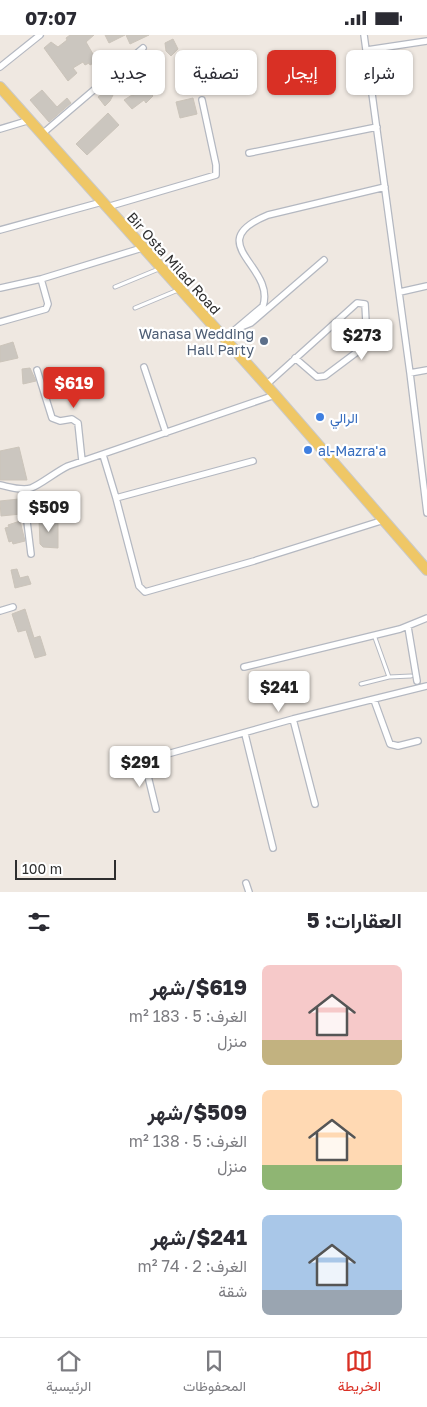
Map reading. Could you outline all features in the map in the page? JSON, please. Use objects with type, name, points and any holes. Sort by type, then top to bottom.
[{"type":"main road","name":"Bir Osta Milad Road","points":[[0,87],[275,395],[427,569]]},
{"type":"street","points":[[0,67],[40,35]]},
{"type":"street","points":[[364,35],[366,50],[427,41]]},
{"type":"street","points":[[42,134],[143,48]]},
{"type":"street","points":[[372,95],[425,479],[427,513]]},
{"type":"street","points":[[0,230],[216,175],[216,165],[202,100]]},
{"type":"street","points":[[0,129],[30,120]]},
{"type":"street","points":[[249,153],[377,127]]},
{"type":"street","points":[[224,339],[263,306],[266,299],[260,277],[241,252],[241,236],[248,225],[268,215],[385,187]]},
{"type":"street","points":[[0,288],[41,279],[142,248]]},
{"type":"street","points":[[238,328],[251,323],[324,260]]},
{"type":"street","points":[[0,322],[46,309],[48,304],[41,279]]},
{"type":"street","points":[[400,293],[427,286]]},
{"type":"street","points":[[266,385],[357,303],[365,304],[368,337],[365,346],[325,376],[317,377],[296,358]]},
{"type":"street","points":[[144,367],[166,433]]},
{"type":"street","points":[[410,373],[427,370]]},
{"type":"street","points":[[37,371],[52,418],[60,421],[72,419],[78,423],[82,461]]},
{"type":"street","points":[[0,485],[23,489],[33,488],[58,470],[275,395]]},
{"type":"street","points":[[103,455],[139,586],[145,591],[151,591],[254,561],[384,520]]},
{"type":"street","points":[[116,499],[253,461]]},
{"type":"street","points":[[23,489],[31,554]]},
{"type":"street","points":[[0,611],[13,607]]},
{"type":"street","points":[[244,667],[408,627],[427,618]]},
{"type":"street","points":[[408,627],[417,681]]},
{"type":"street","points":[[156,809],[146,768],[148,761],[293,719],[427,686]]},
{"type":"street","points":[[374,700],[390,744],[398,746],[418,741]]},
{"type":"street","points":[[293,719],[314,804]]},
{"type":"street","points":[[245,734],[273,849]]},
{"type":"street","points":[[246,883],[248,892]]},
{"type":"lane","points":[[115,287],[161,268]]},
{"type":"lane","points":[[135,308],[179,289]]},
{"type":"lane","points":[[373,634],[389,677]]},
{"type":"lane","points":[[361,685],[389,677],[411,675]]},
{"type":"building","points":[[70,35],[94,35],[86,42],[92,52],[92,64],[85,65],[83,62],[73,68],[77,73],[68,81],[44,48],[51,42],[58,47],[67,40],[66,38]]},
{"type":"building","points":[[105,35],[125,35],[109,43]]},
{"type":"building","points":[[126,35],[149,35],[130,44]]},
{"type":"building","points":[[173,39],[178,49],[171,56],[166,51],[165,43]]},
{"type":"building","points":[[42,90],[57,107],[67,98],[71,103],[49,122],[30,100]]},
{"type":"building","points":[[101,95],[113,95],[105,106],[98,97]]},
{"type":"building","points":[[133,96],[153,96],[146,103],[144,100],[132,109],[124,100]]},
{"type":"building","points":[[193,98],[197,114],[180,118],[176,102]]},
{"type":"building","points":[[108,113],[119,125],[87,155],[76,144]]},
{"type":"building","points":[[13,342],[18,358],[0,362],[0,346]]},
{"type":"building","points":[[30,368],[36,381],[23,384],[22,369]]},
{"type":"building","points":[[19,447],[27,480],[0,480],[0,451]]},
{"type":"building","points":[[19,499],[21,514],[1,516],[0,501]]},
{"type":"building","points":[[54,518],[58,520],[58,548],[43,547],[40,544],[39,520]]},
{"type":"building","points":[[20,521],[25,541],[13,544],[12,541],[9,542],[5,528]]},
{"type":"building","points":[[17,569],[20,578],[28,576],[31,584],[15,588],[11,570]]},
{"type":"building","points":[[25,609],[34,638],[40,636],[46,655],[35,658],[26,630],[18,632],[12,614]]},
{"type":"place","name":"Wanasa Wedding Hall Party","points":[[264,341]]},
{"type":"place","name":"الرالي","points":[[320,417]]},
{"type":"place","name":"al-Mazra'a","points":[[308,450]]}]
